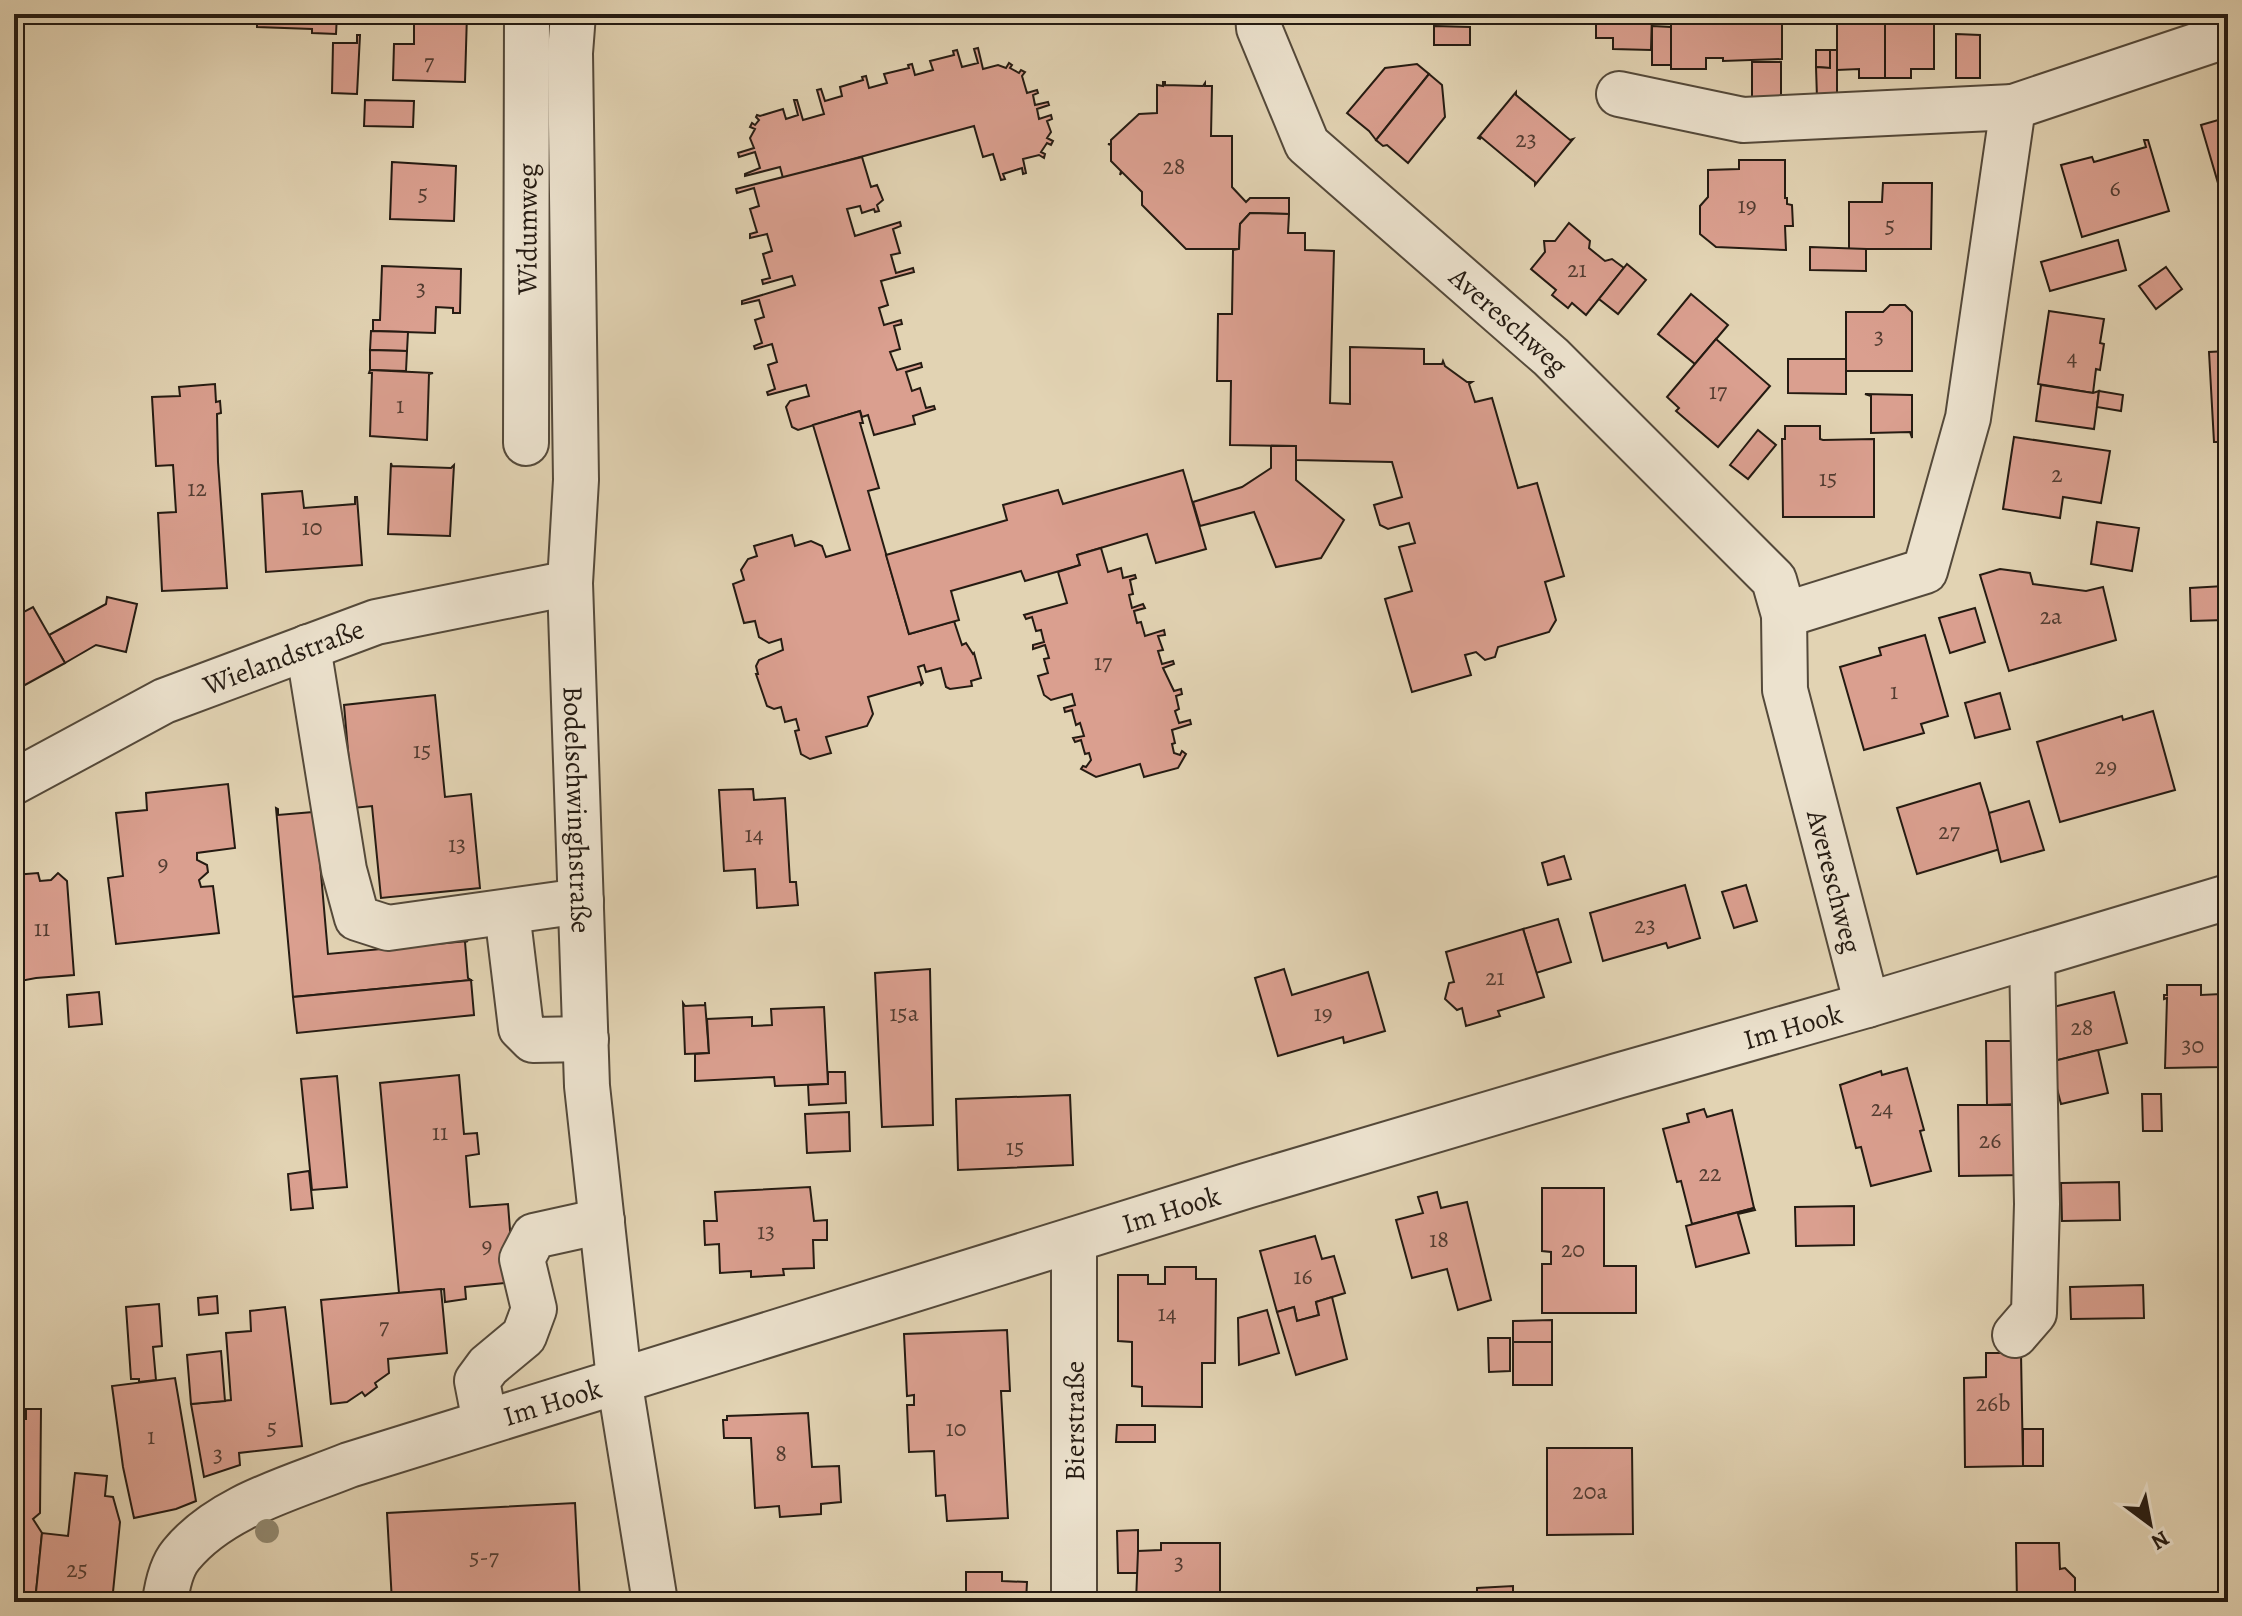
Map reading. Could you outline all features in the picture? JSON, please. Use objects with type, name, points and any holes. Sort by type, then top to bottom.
[{"type":"street","name":"Widumweg","points":[[526,443],[527,14]]},
{"type":"street","name":"Bodelschwinghstraße","points":[[573,14],[570,53],[576,480],[570,583],[587,1086],[619,1379],[655,1602]]},
{"type":"street","name":"Avereschweg","points":[[1258,14],[1259,28],[1307,144],[1551,357],[1774,580],[1784,615],[1785,690],[1867,1005]]},
{"type":"street","points":[[1619,94],[1743,120],[2013,107],[2228,35]]},
{"type":"street","points":[[1784,615],[1925,571],[1968,418],[2013,107]]},
{"type":"street","name":"Wielandstraße","points":[[14,782],[164,701],[376,622],[570,583]]},
{"type":"street","points":[[308,647],[344,870],[357,918],[388,928],[581,901]]},
{"type":"street","name":"Im Hook","points":[[165,1602],[167,1586],[179,1557],[205,1532],[236,1512],[349,1465],[1074,1240],[1617,1076],[2228,897]]},
{"type":"street","points":[[507,912],[521,1028],[533,1040],[586,1039]]},
{"type":"street","points":[[2015,1335],[2034,1313],[2037,1174],[2032,956]]},
{"type":"street","points":[[485,1422],[477,1381],[488,1366],[524,1336],[534,1309],[522,1259],[534,1236],[602,1221]]},
{"type":"street","name":"Bierstraße","points":[[1074,1240],[1074,1602]]},
{"type":"building","points":[[257,14],[337,14],[336,34],[312,33],[312,29],[257,27]]},
{"type":"building","points":[[414,14],[467,14],[465,82],[393,80],[394,44],[414,44]]},
{"type":"building","points":[[1596,14],[1652,14],[1651,50],[1613,49],[1613,38],[1596,38]]},
{"type":"building","points":[[1705,14],[1782,14],[1782,59],[1723,61],[1723,58],[1706,58],[1706,69],[1671,69],[1671,18],[1705,18]]},
{"type":"building","points":[[1837,14],[1885,14],[1885,78],[1859,78],[1859,69],[1837,70]]},
{"type":"building","points":[[1885,14],[1934,14],[1934,69],[1911,69],[1911,78],[1885,78]]},
{"type":"building","points":[[1434,26],[1470,27],[1470,45],[1434,45]]},
{"type":"building","points":[[1652,26],[1671,27],[1671,65],[1652,65]]},
{"type":"building","points":[[1956,34],[1980,35],[1980,78],[1956,78]]},
{"type":"building","points":[[357,35],[360,35],[357,94],[332,93],[333,43],[357,43]]},
{"type":"building","points":[[978,48],[983,69],[998,65],[1006,68],[1009,63],[1012,65],[1010,68],[1019,73],[1021,70],[1025,72],[1022,76],[1027,93],[1037,90],[1038,93],[1033,95],[1035,105],[1048,102],[1049,105],[1037,109],[1039,119],[1051,115],[1052,119],[1047,121],[1051,132],[1047,138],[1053,141],[1051,145],[1047,143],[1041,152],[1045,154],[1044,158],[1039,155],[1023,159],[1026,173],[1023,174],[1022,168],[1003,174],[1005,179],[1001,180],[993,154],[983,157],[974,126],[783,178],[780,167],[745,176],[760,168],[755,152],[739,157],[738,153],[754,148],[750,138],[755,129],[750,127],[759,120],[757,115],[783,109],[786,119],[798,115],[794,100],[797,100],[803,120],[824,114],[817,90],[821,89],[825,101],[842,96],[840,87],[863,80],[862,77],[866,76],[869,88],[887,83],[884,74],[909,68],[908,65],[912,64],[915,75],[933,70],[930,61],[954,55],[953,51],[957,50],[962,67],[978,63],[974,49]]},
{"type":"building","points":[[1816,50],[1830,50],[1830,68],[1816,67]]},
{"type":"building","points":[[1830,50],[1837,50],[1837,98],[1817,98],[1816,67],[1830,68]]},
{"type":"building","points":[[1752,62],[1781,62],[1781,101],[1752,100]]},
{"type":"building","points":[[1417,64],[1429,74],[1376,140],[1347,113],[1385,68]]},
{"type":"building","points":[[1429,74],[1442,85],[1445,117],[1408,163],[1376,140]]},
{"type":"building","points":[[1163,82],[1165,85],[1203,86],[1205,83],[1205,86],[1212,86],[1211,136],[1232,136],[1232,187],[1246,202],[1250,198],[1289,198],[1289,214],[1250,213],[1240,224],[1239,249],[1186,249],[1142,205],[1142,192],[1122,172],[1120,175],[1121,171],[1111,161],[1111,145],[1108,144],[1111,140],[1139,114],[1157,113],[1157,85],[1163,86]]},
{"type":"building","points":[[1516,92],[1570,140],[1573,139],[1535,185],[1481,137],[1478,138]]},
{"type":"building","points":[[365,100],[414,101],[413,127],[364,126]]},
{"type":"building","points":[[2225,118],[2225,121],[2228,120],[2228,181],[2218,183],[2201,125]]},
{"type":"building","points":[[2144,140],[2148,140],[2169,211],[2082,237],[2061,165],[2092,157],[2094,162],[2146,147]]},
{"type":"building","points":[[862,157],[871,187],[877,185],[883,200],[877,205],[879,211],[875,212],[874,209],[862,213],[860,206],[847,209],[855,236],[900,222],[901,226],[893,229],[900,253],[891,255],[896,273],[913,268],[914,272],[881,281],[888,305],[879,308],[884,325],[901,320],[902,324],[894,326],[900,349],[890,352],[897,370],[921,363],[922,367],[906,372],[912,391],[920,388],[926,408],[934,406],[935,409],[913,416],[915,424],[874,435],[868,415],[862,417],[860,411],[798,430],[792,427],[786,407],[790,401],[809,396],[806,385],[768,395],[767,392],[775,389],[768,365],[777,362],[772,344],[755,349],[754,346],[762,343],[755,320],[764,317],[759,300],[742,304],[742,301],[795,285],[792,276],[763,284],[762,280],[770,278],[763,254],[772,251],[767,234],[750,238],[750,234],[757,232],[750,209],[759,206],[754,188],[737,193],[736,189]]},
{"type":"building","points":[[1739,160],[1785,160],[1785,198],[1787,204],[1792,205],[1793,226],[1785,226],[1786,250],[1716,247],[1700,234],[1700,206],[1708,197],[1708,170],[1739,169]]},
{"type":"building","points":[[392,162],[456,166],[454,221],[390,219]]},
{"type":"building","points":[[1883,183],[1932,183],[1931,249],[1849,249],[1849,202],[1882,202]]},
{"type":"building","points":[[1250,213],[1289,214],[1288,233],[1305,233],[1305,250],[1334,251],[1330,403],[1350,404],[1350,347],[1424,349],[1424,364],[1442,364],[1443,361],[1445,366],[1467,382],[1472,382],[1469,384],[1475,402],[1492,398],[1518,488],[1537,483],[1564,576],[1545,582],[1556,620],[1549,632],[1498,647],[1495,657],[1485,660],[1476,652],[1465,655],[1471,675],[1412,692],[1385,599],[1412,591],[1399,547],[1415,543],[1409,523],[1388,529],[1380,525],[1374,505],[1402,497],[1392,462],[1296,460],[1296,446],[1230,445],[1231,381],[1217,381],[1218,314],[1232,314],[1233,250],[1239,249],[1240,224]]},
{"type":"building","points":[[1569,223],[1590,241],[1589,248],[1605,261],[1612,259],[1624,268],[1586,315],[1572,303],[1568,308],[1552,295],[1556,290],[1531,269],[1545,252],[1544,241],[1555,241]]},
{"type":"building","points":[[2118,240],[2126,270],[2050,291],[2041,262]]},
{"type":"building","points":[[1810,247],[1866,249],[1866,271],[1810,270]]},
{"type":"building","points":[[1627,264],[1646,280],[1618,314],[1599,299]]},
{"type":"building","points":[[382,266],[461,269],[460,313],[453,313],[453,308],[436,307],[435,333],[373,331],[373,320],[380,320]]},
{"type":"building","points":[[2166,267],[2182,289],[2156,309],[2139,286]]},
{"type":"building","points":[[1691,294],[1728,325],[1695,364],[1658,334]]},
{"type":"building","points":[[1890,305],[1905,305],[1912,312],[1912,371],[1846,371],[1846,312],[1883,312]]},
{"type":"building","points":[[2049,311],[2104,319],[2100,343],[2104,344],[2093,393],[2038,384]]},
{"type":"building","points":[[371,331],[408,332],[407,351],[370,350]]},
{"type":"building","points":[[1716,339],[1770,386],[1718,447],[1676,411],[1679,408],[1667,397]]},
{"type":"building","points":[[370,350],[407,351],[406,371],[370,370]]},
{"type":"building","points":[[2228,351],[2228,442],[2214,442],[2209,352]]},
{"type":"building","points":[[1788,359],[1846,359],[1846,394],[1788,393]]},
{"type":"building","points":[[370,370],[433,373],[429,374],[427,440],[370,436]]},
{"type":"building","points":[[215,384],[216,402],[220,401],[221,413],[217,414],[218,462],[227,588],[162,591],[158,513],[176,512],[173,465],[156,466],[152,397],[180,396],[179,387]]},
{"type":"building","points":[[2041,385],[2093,393],[2099,391],[2094,429],[2036,421]]},
{"type":"building","points":[[2099,391],[2123,395],[2121,411],[2097,407]]},
{"type":"building","points":[[1865,394],[1912,395],[1912,438],[1910,432],[1871,433],[1871,396]]},
{"type":"building","points":[[860,411],[863,423],[860,423],[879,488],[868,491],[909,634],[954,621],[962,645],[966,643],[974,653],[981,678],[971,681],[972,686],[950,689],[946,687],[941,668],[926,672],[924,665],[918,667],[921,685],[920,682],[868,697],[873,714],[867,726],[826,737],[831,753],[810,759],[801,754],[795,731],[799,730],[796,719],[785,722],[781,707],[774,709],[767,706],[756,674],[759,660],[783,650],[781,639],[769,643],[759,637],[755,621],[744,623],[733,584],[744,580],[741,570],[748,559],[757,556],[754,546],[792,535],[795,546],[811,541],[822,546],[826,557],[850,550],[813,425]]},
{"type":"building","points":[[1785,426],[1820,426],[1820,439],[1823,440],[1874,439],[1874,517],[1783,517],[1782,439],[1785,439]]},
{"type":"building","points":[[1758,430],[1776,445],[1748,479],[1730,465]]},
{"type":"building","points":[[2014,437],[2110,451],[2101,503],[2063,497],[2060,518],[2003,509]]},
{"type":"building","points":[[1271,446],[1296,446],[1296,480],[1344,520],[1321,558],[1276,567],[1254,512],[1200,526],[1193,502],[1242,487],[1271,468]]},
{"type":"building","points":[[391,463],[392,466],[451,468],[454,465],[450,536],[388,534]]},
{"type":"building","points":[[1183,470],[1206,549],[1156,563],[1147,534],[1077,555],[1080,565],[1025,581],[1021,571],[951,591],[959,620],[909,634],[886,555],[1007,520],[1003,505],[1058,490],[1063,504]]},
{"type":"building","points":[[302,491],[304,508],[355,504],[357,497],[362,565],[266,572],[262,494]]},
{"type":"building","points":[[2097,522],[2139,528],[2132,571],[2091,564]]},
{"type":"building","points":[[1101,548],[1108,572],[1121,568],[1123,578],[1135,575],[1136,578],[1130,580],[1133,594],[1129,595],[1132,608],[1143,604],[1145,608],[1134,611],[1145,636],[1164,630],[1165,635],[1158,636],[1163,650],[1158,651],[1162,664],[1173,661],[1174,664],[1163,668],[1174,691],[1181,689],[1182,694],[1176,696],[1179,709],[1175,711],[1179,723],[1190,720],[1191,724],[1172,730],[1174,753],[1180,755],[1182,751],[1186,754],[1178,768],[1144,777],[1140,764],[1096,777],[1081,769],[1091,760],[1089,753],[1085,754],[1081,740],[1075,742],[1073,738],[1084,736],[1080,723],[1076,725],[1072,710],[1065,712],[1064,708],[1075,705],[1072,694],[1051,700],[1044,695],[1038,676],[1048,673],[1044,659],[1049,658],[1045,645],[1033,649],[1033,645],[1044,642],[1041,630],[1036,631],[1032,617],[1026,619],[1024,615],[1067,603],[1058,572],[1080,565],[1077,555]]},
{"type":"building","points":[[2000,569],[2030,573],[2033,584],[2086,591],[2103,587],[2116,640],[2009,671],[1980,575]]},
{"type":"building","points":[[2224,586],[2225,620],[2191,621],[2190,588]]},
{"type":"building","points":[[107,597],[137,604],[126,652],[96,645],[65,663],[49,635],[106,604]]},
{"type":"building","points":[[33,607],[65,663],[14,691],[14,617]]},
{"type":"building","points":[[1975,608],[1985,642],[1950,653],[1939,618]]},
{"type":"building","points":[[1925,635],[1948,716],[1921,724],[1924,733],[1864,750],[1840,667],[1881,655],[1879,648]]},
{"type":"building","points":[[2222,652],[2228,652],[2228,758],[2226,758]]},
{"type":"building","points":[[2000,693],[2010,729],[1975,738],[1965,703]]},
{"type":"building","points":[[435,695],[445,797],[471,794],[480,888],[381,898],[372,806],[353,808],[344,705]]},
{"type":"building","points":[[2153,711],[2175,790],[2060,822],[2037,742],[2122,716],[2123,720]]},
{"type":"building","points":[[1980,783],[2000,849],[1917,874],[1897,808]]},
{"type":"building","points":[[228,784],[235,848],[197,853],[197,860],[207,865],[208,872],[199,880],[201,887],[213,886],[219,933],[116,944],[108,878],[123,876],[116,813],[147,810],[146,793]]},
{"type":"building","points":[[753,789],[754,800],[785,798],[790,882],[796,882],[798,905],[757,908],[755,869],[724,871],[719,790]]},
{"type":"building","points":[[2029,801],[2044,850],[2001,862],[1989,813]]},
{"type":"building","points":[[315,805],[328,954],[468,941],[465,942],[468,978],[471,980],[293,997],[276,808],[278,815],[313,812]]},
{"type":"building","points":[[1564,856],[1571,879],[1548,885],[1542,863]]},
{"type":"building","points":[[38,873],[40,881],[51,880],[58,873],[67,881],[74,975],[20,981],[20,986],[14,987],[14,875]]},
{"type":"building","points":[[1685,885],[1700,938],[1668,948],[1666,943],[1603,961],[1590,913]]},
{"type":"building","points":[[1746,885],[1757,921],[1734,928],[1722,892]]},
{"type":"building","points":[[1558,919],[1571,962],[1536,973],[1523,929]]},
{"type":"building","points":[[1523,929],[1544,997],[1498,1011],[1500,1016],[1466,1026],[1462,1008],[1457,1010],[1445,999],[1449,983],[1454,982],[1446,952]]},
{"type":"building","points":[[930,969],[933,1125],[882,1127],[875,973]]},
{"type":"building","points":[[1284,969],[1292,995],[1368,972],[1385,1031],[1344,1043],[1343,1037],[1278,1056],[1255,978]]},
{"type":"building","points":[[471,980],[474,1015],[297,1033],[293,997]]},
{"type":"building","points":[[2167,985],[2201,985],[2201,995],[2221,994],[2222,1067],[2165,1068],[2167,998],[2164,999],[2164,995],[2167,995]]},
{"type":"building","points":[[99,992],[102,1024],[69,1027],[67,995]]},
{"type":"building","points":[[2114,992],[2127,1043],[2050,1062],[2037,1011]]},
{"type":"building","points":[[705,1002],[709,1053],[685,1054],[683,1003],[685,1006],[705,1005]]},
{"type":"building","points":[[824,1007],[828,1084],[775,1086],[774,1077],[695,1081],[695,1054],[709,1053],[707,1019],[752,1017],[752,1026],[772,1025],[771,1009]]},
{"type":"building","points":[[1986,1041],[2019,1041],[2020,1104],[1987,1105]]},
{"type":"building","points":[[2098,1050],[2108,1093],[2061,1104],[2050,1062]]},
{"type":"building","points":[[1907,1068],[1924,1130],[1920,1131],[1931,1171],[1871,1186],[1861,1147],[1856,1148],[1840,1085],[1881,1071],[1882,1075]]},
{"type":"building","points":[[828,1072],[845,1072],[846,1103],[809,1105],[808,1085],[828,1084]]},
{"type":"building","points":[[459,1075],[464,1134],[477,1133],[479,1154],[466,1156],[470,1207],[508,1204],[514,1282],[465,1287],[466,1299],[445,1302],[444,1289],[399,1293],[380,1083]]},
{"type":"building","points":[[337,1076],[347,1187],[312,1190],[301,1079]]},
{"type":"building","points":[[2142,1094],[2161,1094],[2162,1131],[2143,1131]]},
{"type":"building","points":[[1070,1095],[1073,1165],[958,1170],[956,1099]]},
{"type":"building","points":[[1958,1105],[2022,1105],[2023,1175],[1959,1176]]},
{"type":"building","points":[[1704,1109],[1707,1117],[1732,1110],[1754,1208],[1692,1224],[1663,1129],[1689,1122],[1687,1114]]},
{"type":"building","points":[[849,1112],[850,1151],[807,1153],[805,1114]]},
{"type":"building","points":[[309,1171],[313,1208],[291,1210],[288,1174]]},
{"type":"building","points":[[2119,1182],[2120,1220],[2062,1221],[2061,1183]]},
{"type":"building","points":[[810,1187],[814,1221],[827,1220],[827,1240],[813,1240],[814,1268],[783,1269],[784,1275],[751,1277],[751,1271],[720,1273],[719,1244],[705,1245],[704,1221],[717,1221],[715,1192]]},
{"type":"building","points":[[1542,1188],[1604,1188],[1604,1266],[1636,1266],[1636,1313],[1542,1313],[1542,1264],[1551,1264],[1551,1252],[1542,1251]]},
{"type":"building","points":[[1437,1192],[1441,1208],[1467,1202],[1491,1300],[1458,1310],[1447,1269],[1412,1278],[1396,1220],[1423,1213],[1418,1197]]},
{"type":"building","points":[[1854,1206],[1854,1245],[1796,1246],[1795,1207]]},
{"type":"building","points":[[1754,1208],[1738,1214],[1749,1253],[1696,1267],[1686,1226]]},
{"type":"building","points":[[1315,1236],[1322,1259],[1334,1256],[1345,1293],[1316,1302],[1319,1315],[1297,1321],[1294,1307],[1277,1312],[1260,1251]]},
{"type":"building","points":[[1165,1267],[1196,1267],[1196,1279],[1216,1279],[1215,1363],[1202,1363],[1202,1407],[1142,1406],[1142,1387],[1132,1386],[1132,1342],[1118,1341],[1118,1275],[1148,1275],[1148,1284],[1165,1284]]},
{"type":"building","points":[[2143,1285],[2144,1318],[2071,1319],[2070,1287]]},
{"type":"building","points":[[441,1289],[447,1353],[388,1359],[389,1373],[375,1383],[377,1387],[365,1396],[362,1392],[347,1402],[331,1404],[321,1300]]},
{"type":"building","points":[[217,1296],[218,1313],[199,1315],[198,1298]]},
{"type":"building","points":[[1332,1297],[1347,1359],[1296,1375],[1277,1312],[1294,1307],[1297,1321],[1319,1315],[1316,1302]]},
{"type":"building","points":[[159,1304],[162,1346],[153,1347],[156,1380],[139,1382],[139,1379],[131,1379],[126,1307]]},
{"type":"building","points":[[285,1307],[302,1446],[239,1453],[240,1465],[204,1477],[191,1404],[231,1400],[226,1333],[251,1331],[250,1311]]},
{"type":"building","points":[[1267,1310],[1279,1353],[1239,1365],[1238,1318]]},
{"type":"building","points":[[1552,1320],[1552,1342],[1513,1342],[1513,1321]]},
{"type":"building","points":[[1007,1330],[1010,1391],[1001,1391],[1008,1518],[947,1521],[945,1495],[936,1496],[934,1451],[909,1452],[907,1405],[914,1405],[914,1395],[907,1396],[904,1334]]},
{"type":"building","points":[[1488,1338],[1510,1338],[1510,1371],[1489,1372]]},
{"type":"building","points":[[1513,1342],[1552,1342],[1552,1385],[1513,1385]]},
{"type":"building","points":[[221,1351],[225,1401],[191,1404],[187,1355]]},
{"type":"building","points":[[1986,1353],[2021,1353],[2023,1466],[1965,1467],[1964,1378],[1986,1377]]},
{"type":"building","points":[[175,1378],[196,1501],[176,1509],[134,1518],[123,1467],[112,1386]]},
{"type":"building","points":[[26,1409],[41,1409],[40,1513],[33,1519],[42,1533],[35,1602],[14,1602],[14,1419],[26,1419]]},
{"type":"building","points":[[808,1413],[812,1467],[839,1466],[841,1502],[821,1504],[821,1514],[780,1517],[779,1506],[755,1508],[751,1438],[724,1438],[723,1420],[727,1420],[727,1416]]},
{"type":"building","points":[[1117,1425],[1155,1425],[1155,1442],[1116,1442]]},
{"type":"building","points":[[2023,1429],[2043,1429],[2043,1466],[2023,1466]]},
{"type":"building","points":[[1547,1448],[1632,1448],[1633,1534],[1547,1535]]},
{"type":"building","points":[[75,1473],[107,1476],[105,1496],[113,1497],[120,1522],[112,1602],[35,1602],[42,1533],[68,1536]]},
{"type":"building","points":[[575,1503],[580,1602],[392,1602],[387,1513]]},
{"type":"building","points":[[1138,1530],[1138,1573],[1118,1573],[1117,1531]]},
{"type":"building","points":[[1161,1543],[1220,1543],[1220,1602],[1136,1602],[1138,1551],[1161,1550]]},
{"type":"building","points":[[2016,1543],[2059,1543],[2060,1569],[2065,1568],[2075,1578],[2075,1592],[2060,1602],[2017,1602]]},
{"type":"building","points":[[966,1572],[1002,1572],[1002,1581],[1027,1582],[1026,1602],[944,1602],[966,1601]]},
{"type":"building","points":[[1513,1586],[1513,1602],[1477,1602],[1477,1588]]}]
